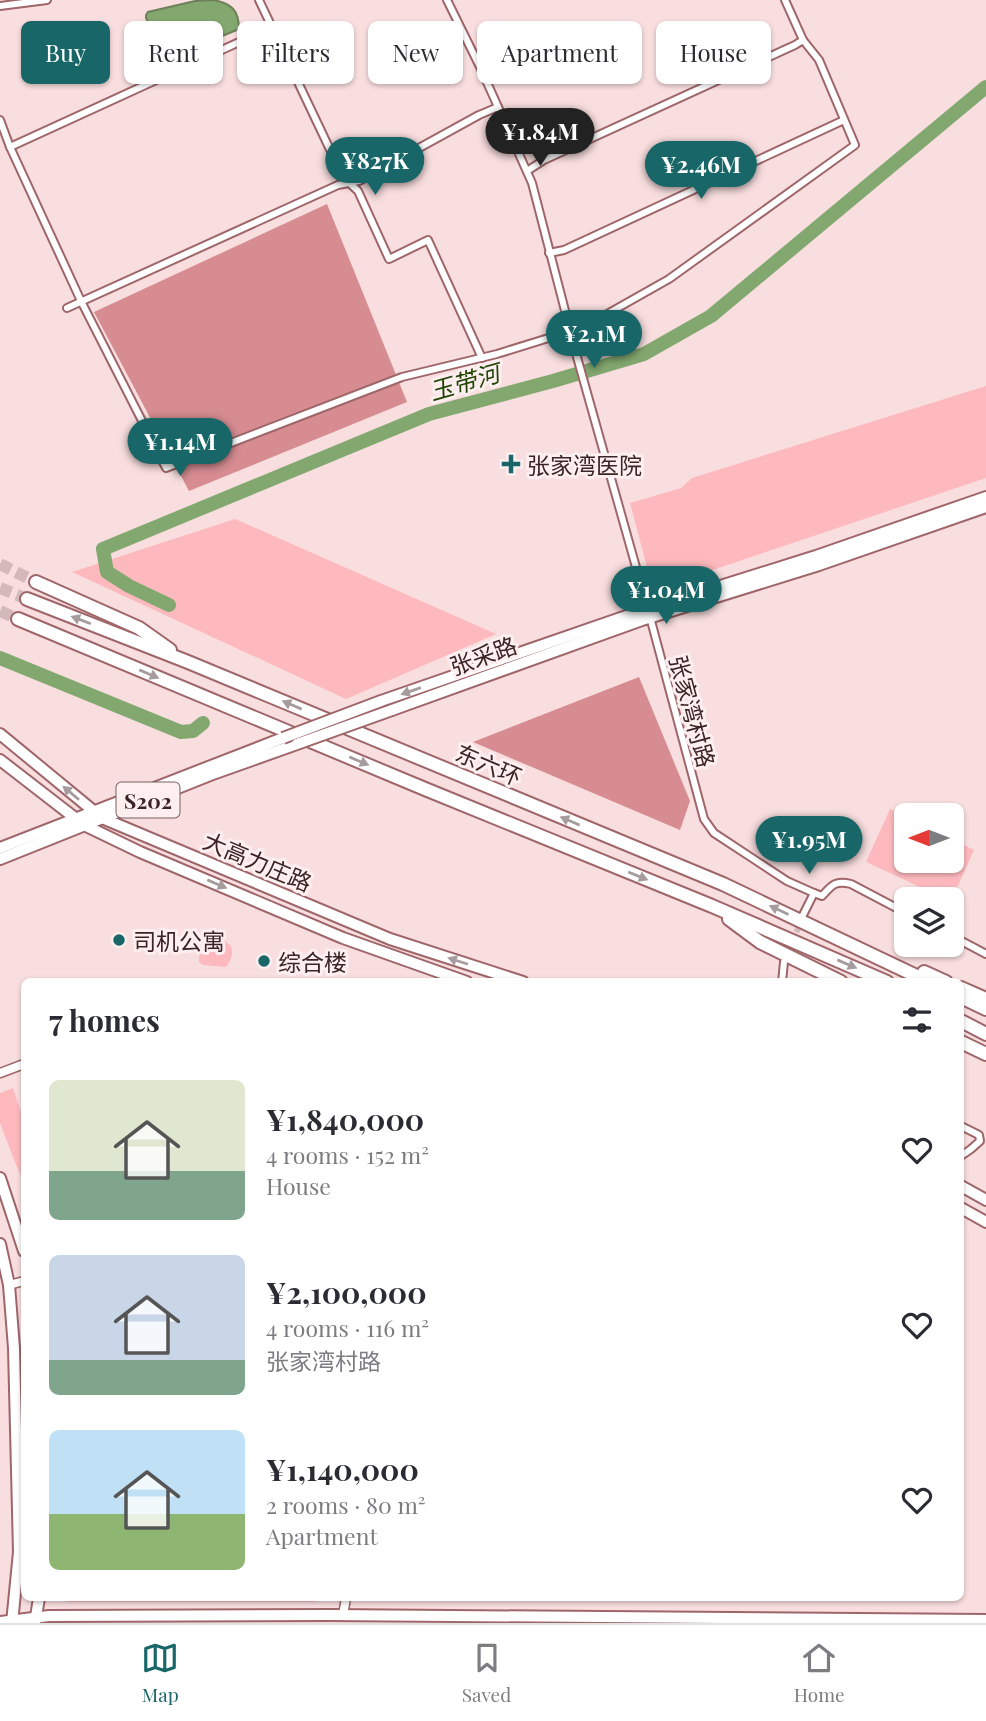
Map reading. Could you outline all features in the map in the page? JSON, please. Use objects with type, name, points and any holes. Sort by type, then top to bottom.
[{"type":"highway","points":[[36,582],[139,628],[188,662]]},
{"type":"highway","name":"东六环","points":[[27,599],[188,662],[723,884],[921,978]]},
{"type":"highway","name":"东六环","points":[[18,619],[712,906],[878,978]]},
{"type":"highway","points":[[712,906],[760,942],[833,978]]},
{"type":"highway","points":[[818,928],[937,978]]},
{"type":"highway","points":[[964,989],[986,999]]},
{"type":"highway","points":[[964,998],[986,1009]]},
{"type":"highway","points":[[964,1023],[986,1034]]},
{"type":"highway","points":[[964,1043],[986,1054]]},
{"type":"main road","name":"张采路","points":[[0,848],[80,822],[283,738],[381,701],[649,613],[986,497]]},
{"type":"main road","name":"张采路","points":[[98,815],[392,710],[649,613],[818,565],[986,507]]},
{"type":"main road","name":"大高力庄路","points":[[0,734],[98,815],[390,939],[511,978]]},
{"type":"main road","name":"大高力庄路","points":[[0,760],[80,822],[141,852],[343,939],[455,978]]},
{"type":"main road","name":"张采路","points":[[0,859],[80,822]]},
{"type":"main road","points":[[141,852],[136,843],[145,836]]},
{"type":"main road","points":[[0,1178],[21,1242]]},
{"type":"main road","points":[[964,1188],[986,1200]]},
{"type":"main road","points":[[964,1210],[986,1222]]},
{"type":"main road","points":[[0,1244],[9,1285],[14,1348],[19,1552],[13,1622]]},
{"type":"main road","points":[[35,1621],[38,1601]]},
{"type":"main road","points":[[0,1622],[35,1621],[49,1616],[342,1620],[986,1620]]},
{"type":"street","points":[[0,6],[47,0]]},
{"type":"street","points":[[259,0],[269,21]]},
{"type":"street","name":"张家湾村路","points":[[447,0],[532,183],[570,332],[704,819],[713,833],[787,881],[814,893]]},
{"type":"street","points":[[0,120],[82,301],[166,468],[402,377],[482,358],[584,327],[669,279],[855,145],[818,60],[803,40],[785,0]]},
{"type":"street","points":[[527,171],[544,160],[803,40]]},
{"type":"street","points":[[10,147],[237,43]]},
{"type":"street","points":[[299,84],[343,177],[358,191],[389,259],[428,240],[482,358]]},
{"type":"street","points":[[67,308],[338,185],[359,181],[498,107]]},
{"type":"street","points":[[549,253],[564,250],[844,120]]},
{"type":"street","points":[[803,915],[814,893],[822,896],[831,886],[841,882],[851,884],[894,907]]},
{"type":"street","points":[[964,942],[986,954]]},
{"type":"street","points":[[782,978],[784,962]]},
{"type":"street","points":[[0,1073],[21,1065]]},
{"type":"street","points":[[964,1128],[979,1135],[980,1141],[964,1154]]},
{"type":"street","points":[[9,1285],[21,1282]]},
{"type":"street","points":[[342,1620],[345,1601]]},
{"type":"shaded area","points":[[213,0],[233,8],[237,17],[237,30],[223,36],[223,21],[147,21],[146,18],[148,12],[195,1]]},
{"type":"shaded area","points":[[327,204],[407,402],[189,491],[94,312]]},
{"type":"shaded area","points":[[986,386],[986,478],[653,590],[630,503],[681,488],[692,478]]},
{"type":"shaded area","points":[[235,519],[496,634],[346,699],[72,572]]},
{"type":"shaded area","points":[[639,677],[690,801],[680,830],[473,742]]},
{"type":"shaded area","points":[[890,809],[894,811],[894,873],[964,873],[957,887],[920,887],[866,862]]},
{"type":"shaded area","points":[[964,845],[974,850],[964,872]]},
{"type":"shaded area","points":[[210,937],[223,940],[230,946],[232,955],[226,967],[203,965],[199,962],[202,948]]},
{"type":"shaded area","points":[[13,1088],[21,1112],[21,1176],[0,1123],[0,1093]]},
{"type":"shaded area","points":[[66,1601],[317,1601],[315,1602]]},
{"type":"waterway","name":"玉带河","points":[[169,605],[107,572],[103,549],[429,414],[644,354],[711,316],[986,87]]},
{"type":"waterway","name":"玉带河","points":[[0,658],[181,732],[193,731],[203,723]]},
{"type":"tunnel","points":[[0,564],[36,582]]},
{"type":"tunnel","points":[[0,588],[27,599]]},
{"type":"tunnel","points":[[0,611],[18,619]]},
{"type":"tunnel","points":[[786,957],[801,921]]},
{"type":"place","name":"张家湾医院","points":[[511,464]]},
{"type":"place","name":"司机公寓","points":[[119,940]]},
{"type":"place","name":"综合楼","points":[[264,961]]}]
